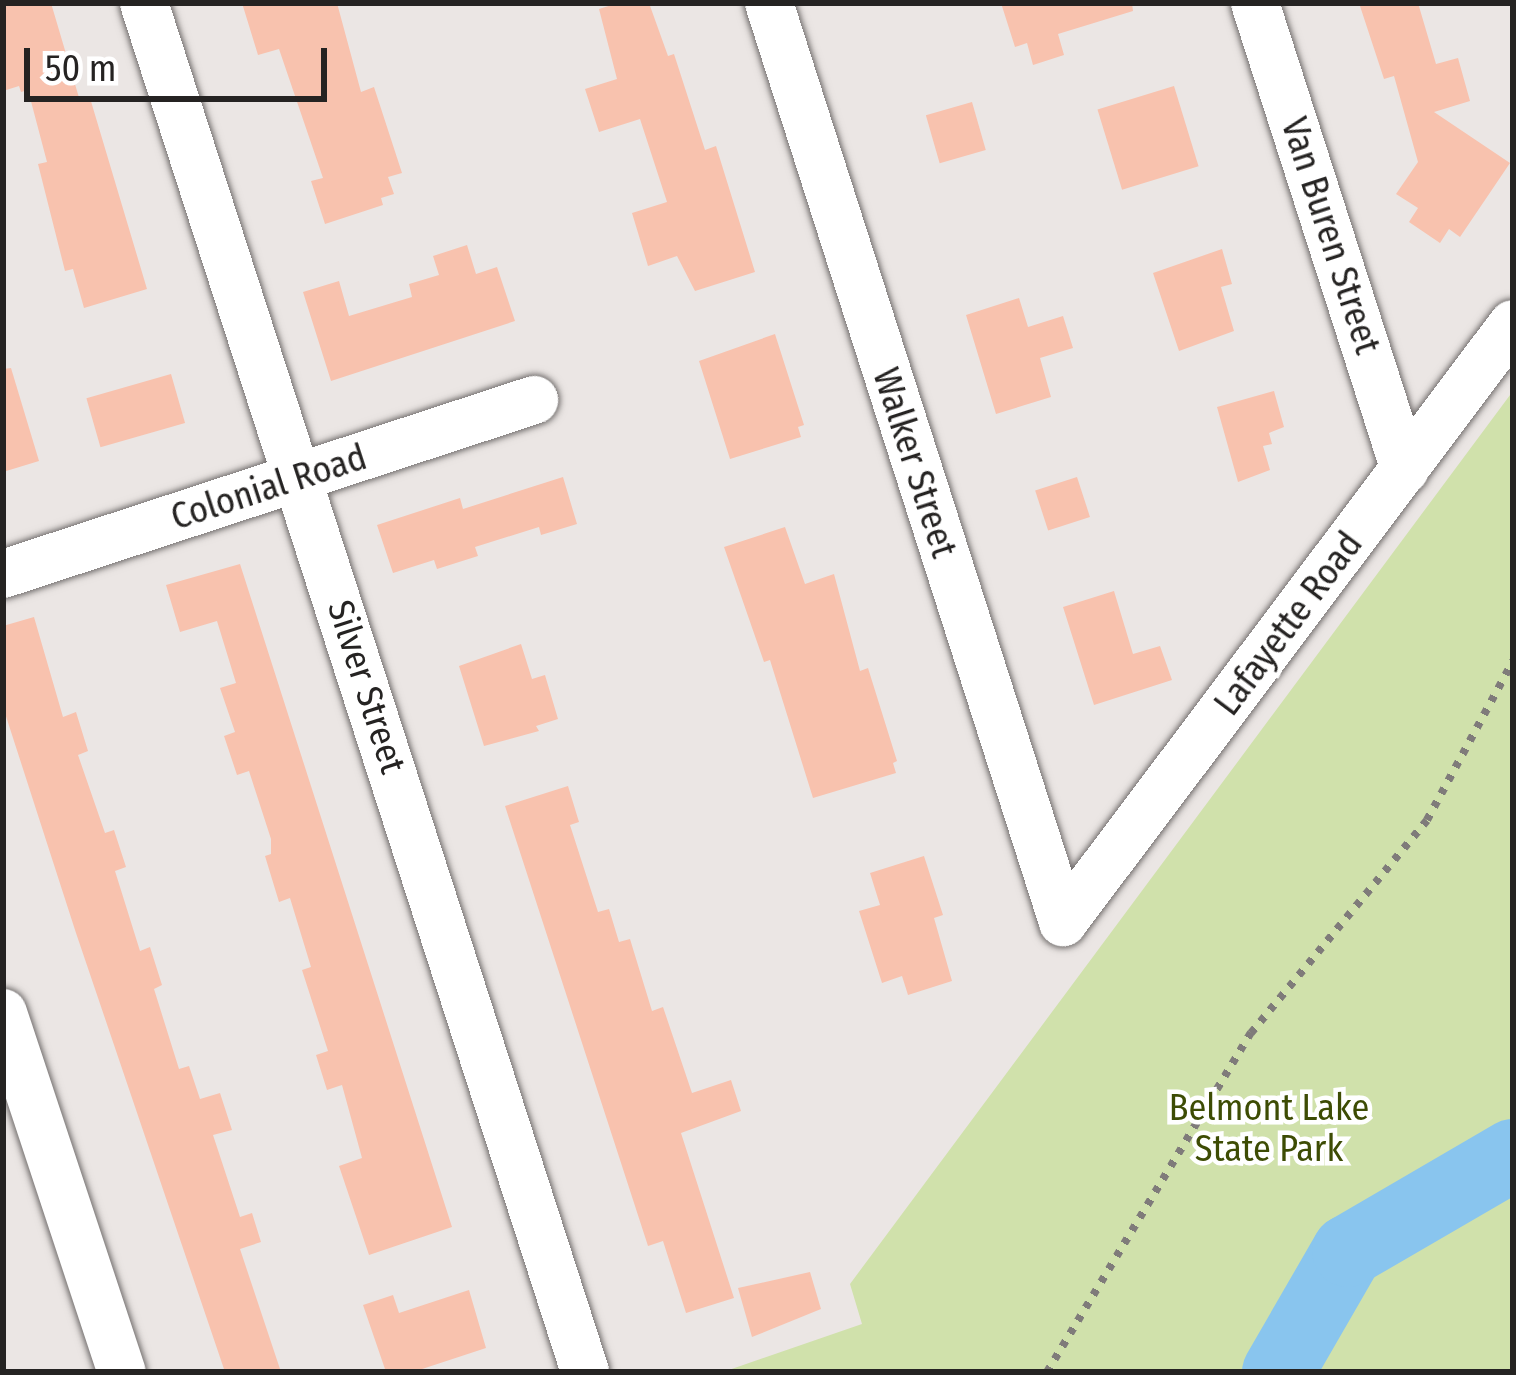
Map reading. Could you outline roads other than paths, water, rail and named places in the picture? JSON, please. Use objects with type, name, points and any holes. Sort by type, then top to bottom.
[{"type":"street","name":"Silver Street","points":[[144,3],[585,1372]]},
{"type":"street","name":"Walker Street","points":[[769,3],[1063,922]]},
{"type":"street","name":"Van Buren Street","points":[[1256,3],[1406,470]]},
{"type":"street","name":"Lafayette Road","points":[[1063,922],[1513,324]]},
{"type":"street","name":"Colonial Road","points":[[3,574],[534,400]]},
{"type":"street","points":[[3,1013],[122,1372]]},
{"type":"waterway","points":[[1278,1372],[1348,1251],[1513,1155]]},
{"type":"park label","name":"Belmont Lake State Park","points":[[1269,1128]]}]
